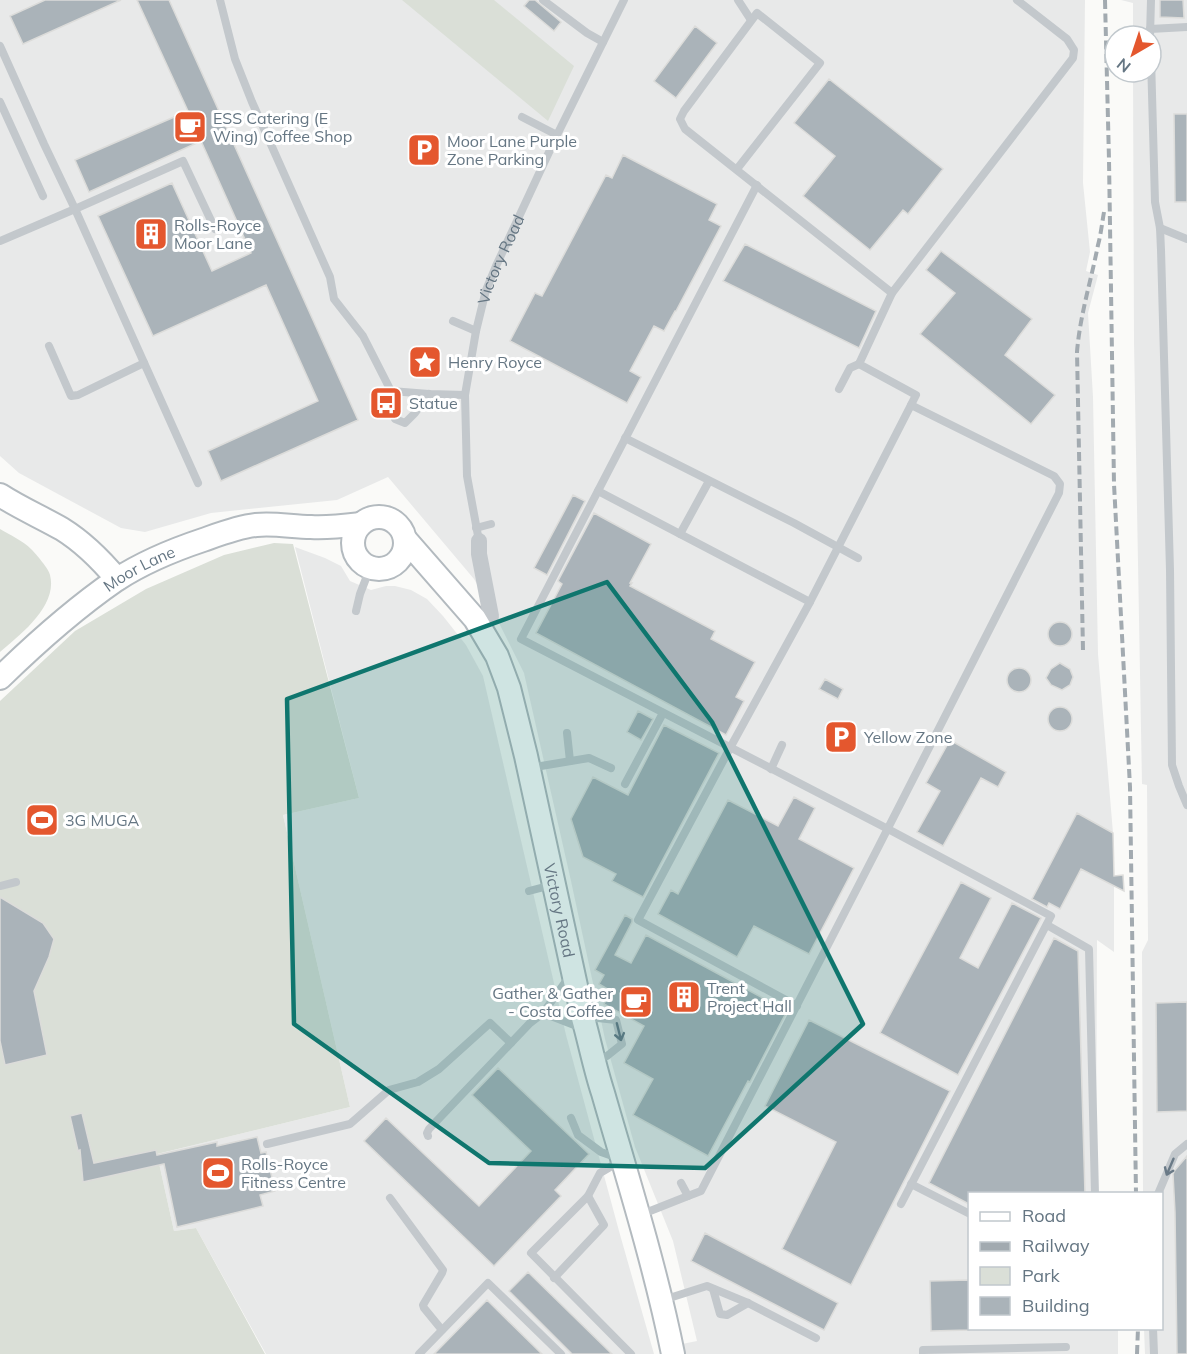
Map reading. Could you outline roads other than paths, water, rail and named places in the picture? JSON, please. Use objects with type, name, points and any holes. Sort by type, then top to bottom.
[{"type":"street","points":[[0,495],[78,540],[117,579]]},
{"type":"street","points":[[374,517],[388,518],[400,527],[406,540],[403,555],[398,562],[373,563],[353,546],[356,530],[361,524],[374,517]]},
{"type":"street","name":"Moor Lane","points":[[0,678],[25,653],[117,579],[190,544],[221,533],[255,525],[338,527],[361,524]]},
{"type":"street","name":"Moor Lane","points":[[308,527],[373,563]]},
{"type":"street","points":[[478,534],[478,554],[491,616]]},
{"type":"street","name":"Victory Road","points":[[406,540],[475,619],[497,656],[509,688],[593,1060],[640,1215],[673,1354]]},
{"type":"street","name":"Victory Road","points":[[373,563],[415,573],[444,585]]},
{"type":"lane","points":[[220,0],[235,59],[330,277],[334,299],[363,336],[391,390],[391,410],[395,419],[405,423],[429,394]]},
{"type":"lane","points":[[543,0],[587,33],[603,42]]},
{"type":"lane","name":"Victory Road","points":[[478,534],[467,476],[465,395],[486,290],[557,135],[624,0]]},
{"type":"lane","points":[[738,0],[752,20]]},
{"type":"lane","points":[[1150,24],[1151,0]]},
{"type":"lane","points":[[839,389],[850,368],[859,364],[892,293],[1072,58],[1074,50],[1068,39],[1022,1]]},
{"type":"lane","points":[[737,169],[820,63],[757,13],[680,119],[685,129],[892,293]]},
{"type":"lane","points":[[1163,30],[1187,27]]},
{"type":"lane","points":[[0,46],[198,483]]},
{"type":"lane","points":[[1152,84],[1155,202],[1160,228],[1170,570],[1172,765],[1187,805]]},
{"type":"lane","points":[[0,102],[43,196]]},
{"type":"lane","points":[[522,117],[557,135]]},
{"type":"lane","points":[[0,241],[183,161],[214,229]]},
{"type":"lane","points":[[757,185],[521,639],[1052,916],[900,1204]]},
{"type":"lane","points":[[1160,228],[1187,238]]},
{"type":"lane","points":[[453,321],[476,331]]},
{"type":"lane","points":[[49,346],[71,396],[78,395],[144,363]]},
{"type":"lane","points":[[797,1006],[638,920],[810,602],[916,395],[859,364]]},
{"type":"lane","points":[[391,390],[465,395]]},
{"type":"lane","points":[[640,1215],[701,1191],[1059,493],[1060,484],[1054,476],[911,405]]},
{"type":"lane","points":[[625,438],[858,558]]},
{"type":"lane","points":[[681,534],[709,481]]},
{"type":"lane","points":[[598,491],[810,602]]},
{"type":"lane","points":[[478,534],[491,524]]},
{"type":"lane","points":[[356,611],[360,594],[373,563]]},
{"type":"lane","points":[[625,784],[663,713]]},
{"type":"lane","points":[[567,733],[570,761]]},
{"type":"lane","points":[[771,769],[782,745]]},
{"type":"lane","points":[[528,769],[590,758],[611,768]]},
{"type":"lane","points":[[0,885],[16,882]]},
{"type":"lane","points":[[529,891],[554,885]]},
{"type":"lane","points":[[1047,925],[1089,949],[1095,1192]]},
{"type":"lane","points":[[428,1136],[429,1129],[511,1042],[543,1013],[573,973]]},
{"type":"lane","points":[[543,1013],[585,1024],[598,1018],[616,1020],[622,1044],[607,1056],[593,1060]]},
{"type":"lane","points":[[267,1144],[350,1124],[389,1089],[418,1082],[439,1069],[490,1023],[511,1042]]},
{"type":"lane","points":[[571,1118],[578,1135],[601,1152],[622,1160]]},
{"type":"lane","points":[[1159,1192],[1175,1154],[1187,1144]]},
{"type":"lane","points":[[622,1160],[600,1173],[588,1196],[531,1253],[632,1354]]},
{"type":"lane","points":[[681,1183],[688,1196]]},
{"type":"lane","points":[[911,1184],[968,1213]]},
{"type":"lane","points":[[554,1278],[604,1225],[588,1196]]},
{"type":"lane","points":[[390,1198],[443,1270],[423,1305],[442,1330]]},
{"type":"lane","points":[[419,1354],[488,1283],[561,1354]]},
{"type":"lane","points":[[662,1300],[707,1286],[748,1303],[816,1338]]},
{"type":"lane","points":[[713,1289],[720,1314],[727,1315],[748,1303]]},
{"type":"lane","points":[[1153,1330],[1154,1354]]},
{"type":"lane","points":[[923,1354],[923,1350],[1066,1347]]},
{"type":"railway","points":[[1105,0],[1114,484],[1130,787],[1136,1192]]},
{"type":"railway","points":[[1083,650],[1077,352],[1083,311],[1104,212]]},
{"type":"railway","points":[[1137,1354],[1138,1330]]},
{"type":"place","name":"ESS Catering (E Wing) Coffee Shop","points":[[190,127]]},
{"type":"place","name":"Moor Lane Purple Zone Parking","points":[[424,150]]},
{"type":"place","name":"Rolls-Royce Moor Lane","points":[[151,234]]},
{"type":"place","name":"Henry Royce","points":[[425,362]]},
{"type":"place","name":"Statue","points":[[386,403]]},
{"type":"place","name":"Yellow Zone","points":[[841,737]]},
{"type":"place","name":"3G MUGA","points":[[42,820]]},
{"type":"place","name":"Trent Project Hall","points":[[684,997]]},
{"type":"place","name":"Gather & Gather - Costa Coffee","points":[[636,1002]]},
{"type":"place","name":"Rolls-Royce Fitness Centre","points":[[218,1173]]}]
